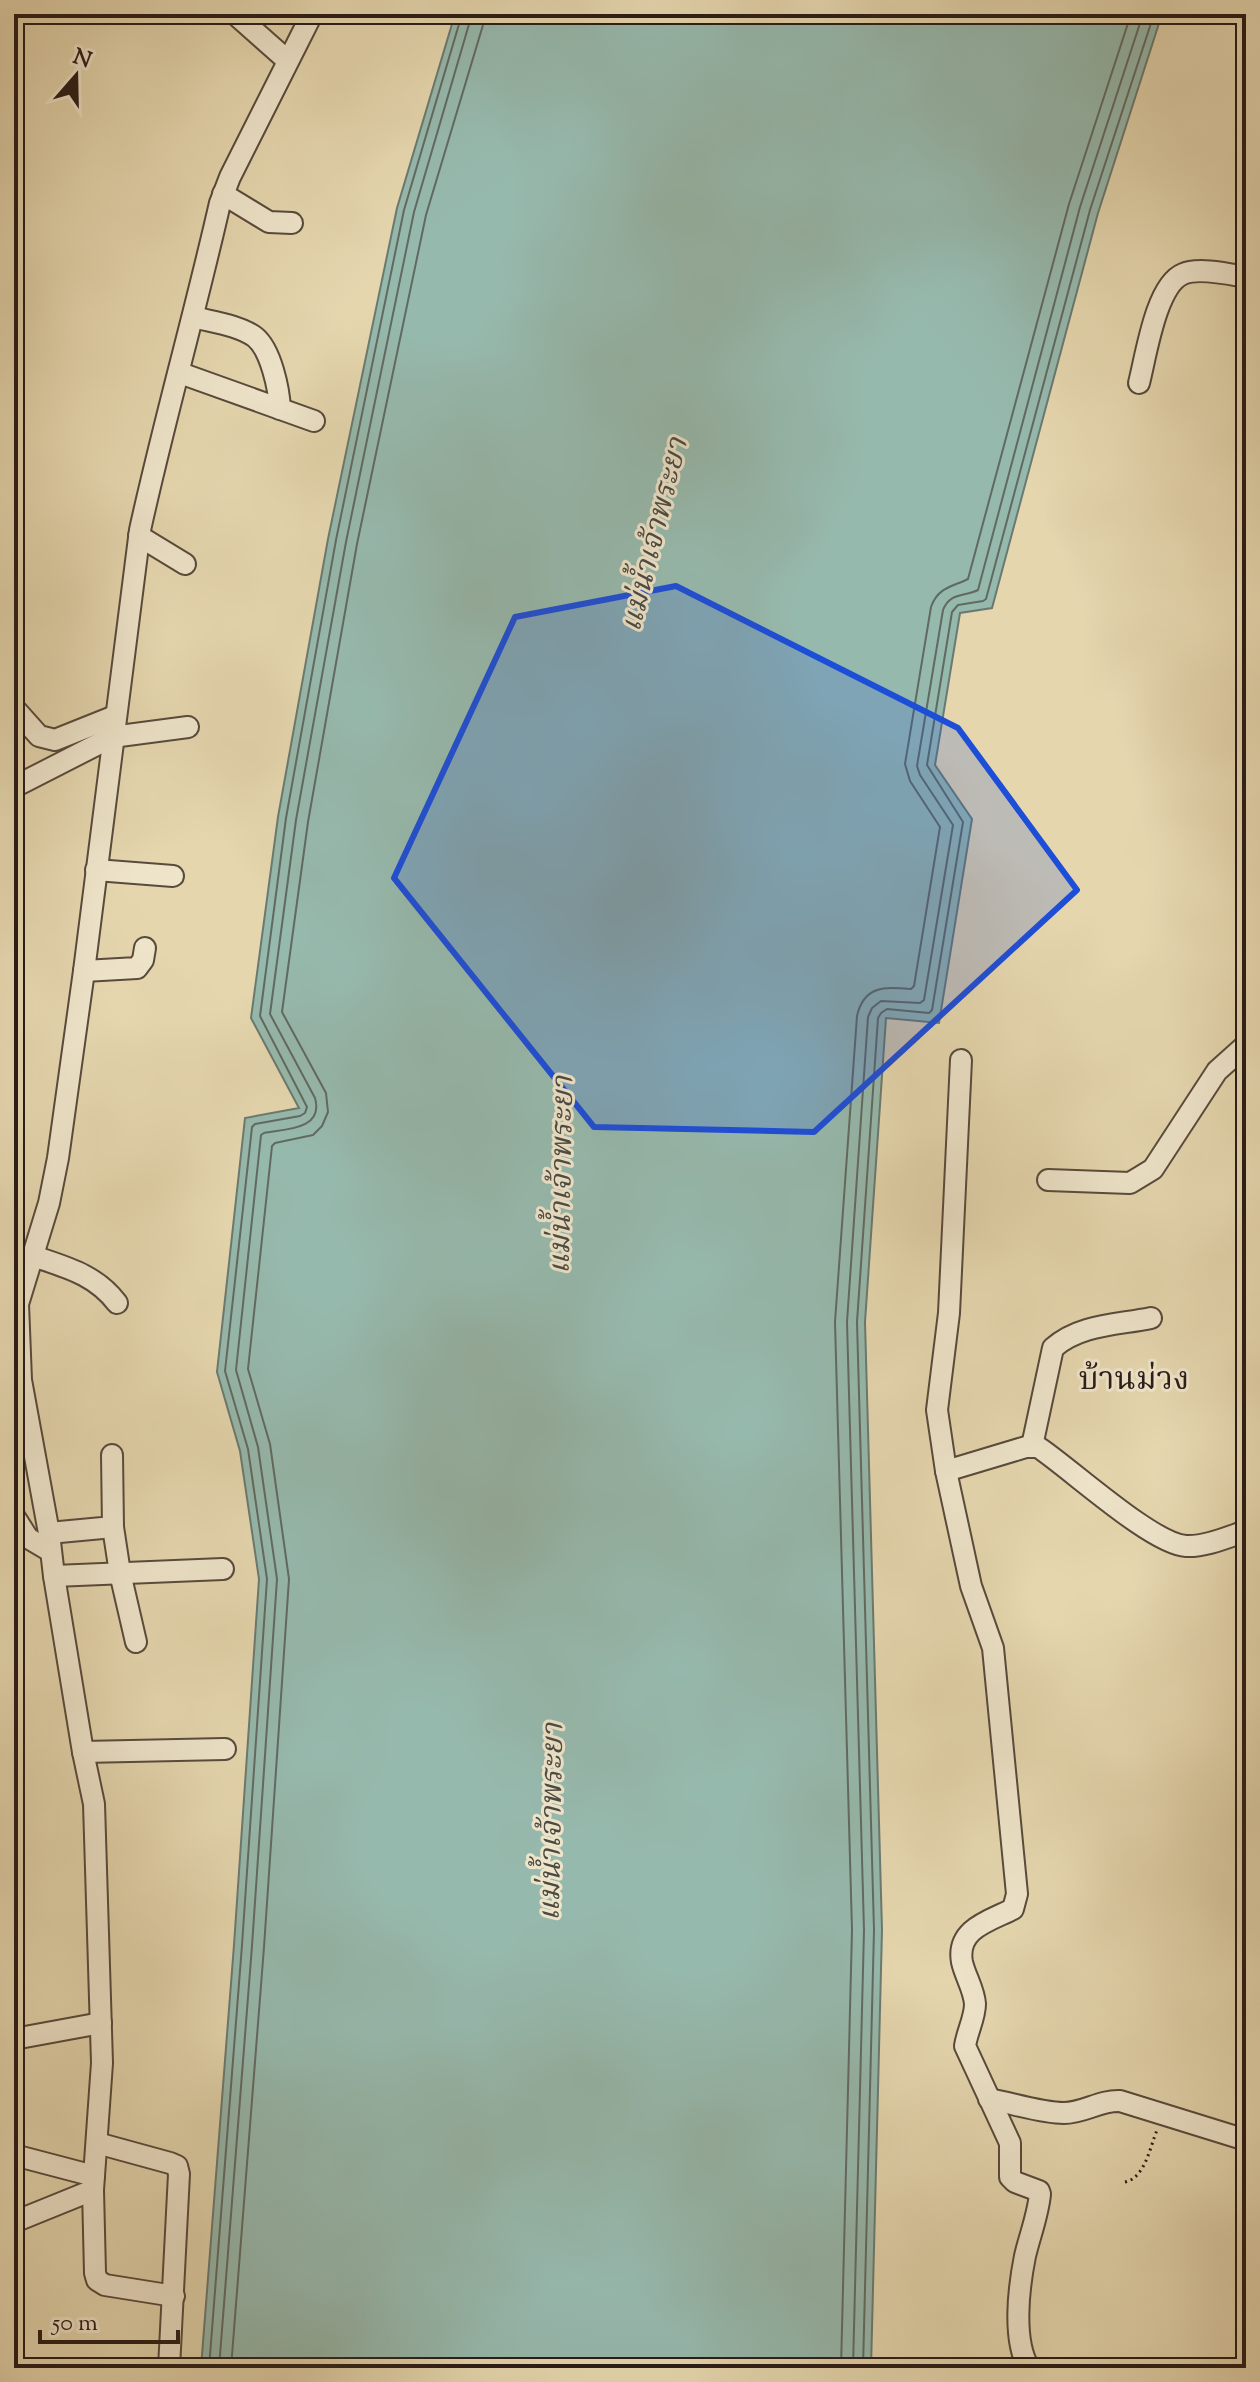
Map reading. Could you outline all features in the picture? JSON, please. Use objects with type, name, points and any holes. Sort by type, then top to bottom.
[{"type":"street","points":[[235,14],[288,61]]},
{"type":"street","points":[[174,2296],[105,2285],[97,2280],[95,2273],[94,2183],[102,2063],[94,1804],[21,1380],[19,1294],[49,1203],[58,1158],[139,536],[155,464],[223,194],[312,14]]},
{"type":"street","points":[[223,194],[269,222],[292,223]]},
{"type":"street","points":[[1139,383],[1161,299],[1169,283],[1185,272],[1246,277]]},
{"type":"street","points":[[193,317],[243,331],[256,338],[264,348],[275,377],[280,409]]},
{"type":"street","points":[[180,373],[314,421]]},
{"type":"street","points":[[139,536],[185,564]]},
{"type":"street","points":[[14,708],[39,736],[55,740],[115,716]]},
{"type":"street","points":[[14,787],[112,737],[188,727]]},
{"type":"street","points":[[96,870],[173,876]]},
{"type":"street","points":[[84,971],[137,968],[143,960],[145,948]]},
{"type":"street","points":[[1048,1180],[1130,1183],[1153,1169],[1217,1071],[1246,1045]]},
{"type":"street","points":[[961,1060],[949,1313],[937,1410],[946,1471],[971,1586],[993,1648],[1017,1894],[1013,1909],[969,1931],[963,1943],[962,1961],[975,2001],[965,2046],[1010,2143],[1010,2177],[1040,2194],[1024,2258],[1018,2323],[1024,2360],[1029,2368]]},
{"type":"street","points":[[33,1256],[78,1271],[102,1286],[117,1303]]},
{"type":"street","points":[[1032,1446],[1053,1348],[1089,1328],[1151,1318]]},
{"type":"street","points":[[946,1471],[1032,1446],[1046,1453],[1143,1527],[1175,1543],[1194,1546],[1246,1531]]},
{"type":"street","points":[[112,1455],[113,1527],[136,1642]]},
{"type":"street","points":[[14,1516],[28,1538],[50,1542],[113,1527]]},
{"type":"street","points":[[54,1576],[223,1569]]},
{"type":"street","points":[[83,1752],[225,1749]]},
{"type":"street","points":[[14,2039],[101,2023]]},
{"type":"street","points":[[989,2099],[1063,2113],[1120,2101],[1246,2140]]},
{"type":"street","points":[[97,2143],[177,2166],[169,2368]]},
{"type":"street","points":[[14,2155],[94,2183]]},
{"type":"street","points":[[14,2222],[94,2183]]},
{"type":"path","points":[[1125,2182],[1132,2181],[1141,2168],[1162,2114]]},
{"type":"highlighted area","points":[[676,586],[958,728],[1077,890],[814,1132],[594,1127],[394,878],[515,617]]},
{"type":"water","name":"แม่น้ำเจ้าพระยา","points":[[455,14],[1162,14],[1098,213],[992,608],[960,613],[935,765],[972,819],[939,1023],[886,1018],[865,1322],[882,1930],[871,2368],[201,2368],[259,1579],[240,1451],[217,1372],[245,1118],[299,1108],[251,1018],[278,817],[328,539],[397,208]]},
{"type":"district","name":"บ้านม่วง","points":[[1134,1381]]}]
